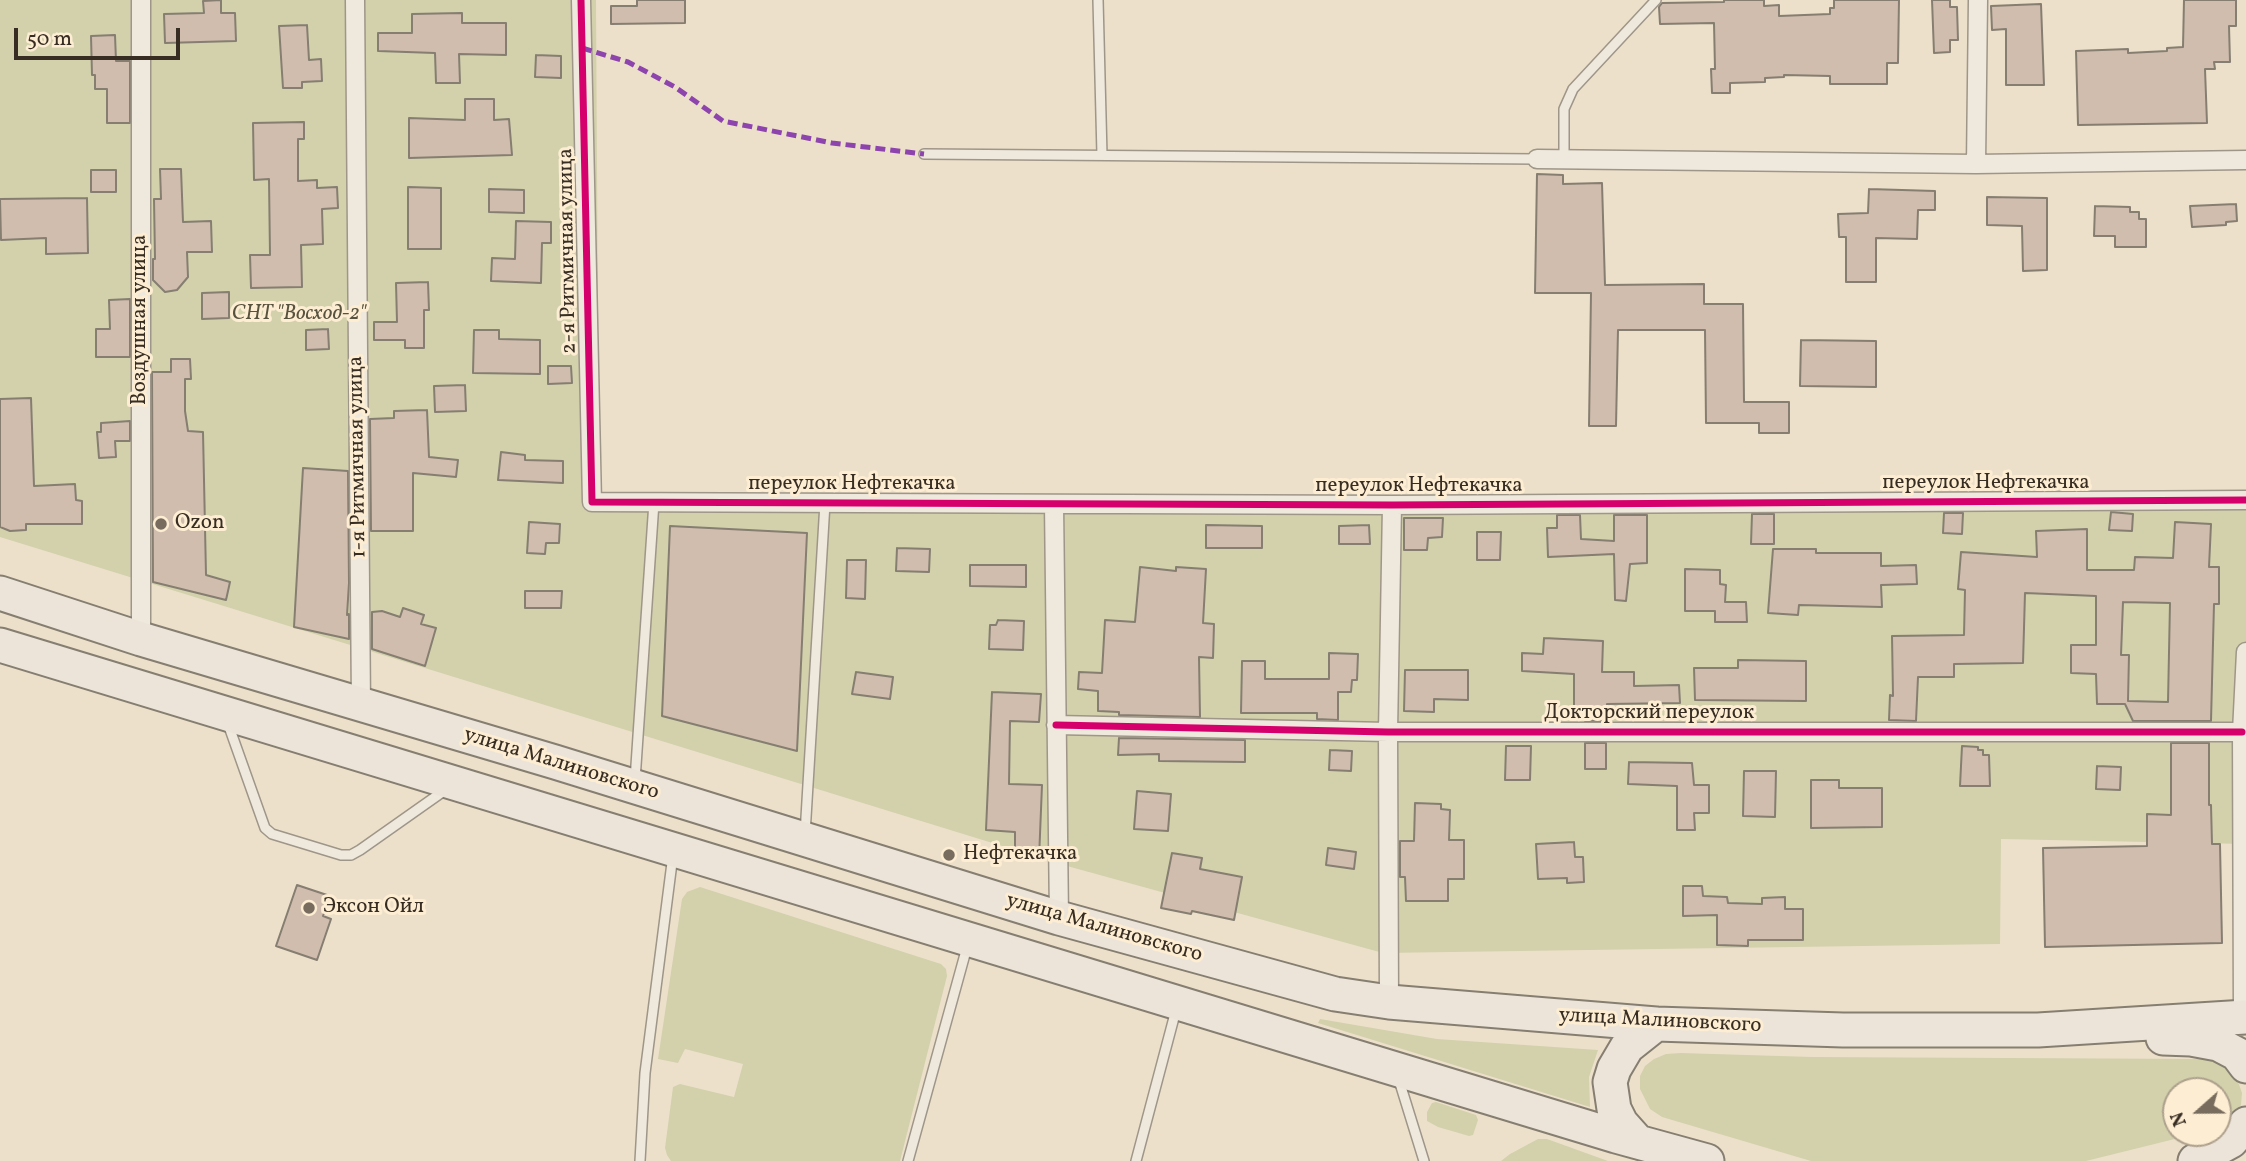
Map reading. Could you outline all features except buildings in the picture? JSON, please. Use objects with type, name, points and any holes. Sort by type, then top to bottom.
[{"type":"highway","name":"улица Малиновского","points":[[0,593],[141,639],[1059,918],[1335,994],[1389,1002],[1656,1024],[1843,1030],[2038,1030],[2245,1017]]},
{"type":"highway","points":[[0,645],[1700,1160]]},
{"type":"highway","points":[[1638,1142],[1620,1123],[1614,1109],[1610,1082],[1627,1047],[1656,1024]]},
{"type":"highway","points":[[2038,1030],[2070,1034],[2191,1039],[2228,1049],[2237,1054],[2246,1066]]},
{"type":"highway","points":[[2195,1161],[2231,1141],[2246,1124]]},
{"type":"street","name":"Воздушная улица","points":[[141,0],[141,639]]},
{"type":"street","name":"1-я Ритмичная улица","points":[[355,0],[361,705]]},
{"type":"street","name":"2-я Ритмичная улица","points":[[581,0],[592,502]]},
{"type":"street","points":[[1976,164],[1978,0]]},
{"type":"street","points":[[1537,159],[1976,164],[2246,160]]},
{"type":"street","name":"переулок Нефтекачка","points":[[592,502],[1392,505],[2246,500]]},
{"type":"street","points":[[1054,503],[1059,918]]},
{"type":"street","points":[[1389,1002],[1388,732],[1392,505]]},
{"type":"street","points":[[2245,1017],[2242,732],[2246,652]]},
{"type":"street","name":"Докторский переулок","points":[[1056,726],[1388,732],[2242,732]]},
{"type":"lane","points":[[1098,0],[1102,155]]},
{"type":"lane","points":[[1564,158],[1564,109],[1573,89],[1656,0]]},
{"type":"lane","points":[[924,154],[1537,159]]},
{"type":"lane","points":[[635,787],[653,502]]},
{"type":"lane","points":[[805,839],[825,503]]},
{"type":"lane","points":[[224,713],[265,828],[272,834],[329,852],[351,855],[455,783]]},
{"type":"lane","points":[[640,1161],[645,1073],[673,849]]},
{"type":"lane","points":[[908,1161],[969,939]]},
{"type":"lane","points":[[1136,1161],[1178,1002]]},
{"type":"lane","points":[[1396,1068],[1424,1161]]},
{"type":"green space","name":"СНТ \"Восход-2\"","points":[[0,0],[596,0],[599,495],[2246,500],[2246,844],[2001,839],[2000,944],[1383,953],[1067,866],[0,537]]},
{"type":"green space","points":[[700,887],[941,964],[946,969],[947,976],[900,1161],[671,1161],[665,1148],[673,1087],[680,1084],[734,1097],[743,1064],[685,1049],[678,1063],[658,1059],[682,899],[687,892]]},
{"type":"green space","points":[[1320,1019],[1437,1039],[1598,1050],[1589,1077],[1590,1107],[1318,1023]]},
{"type":"green space","points":[[1666,1054],[2205,1059],[2225,1065],[2235,1073],[2242,1093],[2241,1105],[2232,1118],[2232,1077],[2162,1077],[2162,1142],[2086,1161],[1811,1161],[1662,1117],[1650,1109],[1640,1089],[1640,1076],[1645,1066]]},
{"type":"green space","points":[[1432,1103],[1476,1115],[1478,1120],[1473,1135],[1438,1127],[1427,1121],[1427,1112]]},
{"type":"green space","points":[[1538,1139],[1547,1139],[1608,1161],[1501,1161]]},
{"type":"marked path","points":[[582,48],[628,62],[675,87],[723,121],[832,143],[924,154]]},
{"type":"cycle path","points":[[581,0],[592,502],[1392,505],[2246,500]]},
{"type":"cycle path","points":[[1056,725],[1388,732],[2242,732]]},
{"type":"place","name":"Ozon","points":[[161,524]]},
{"type":"place","name":"Нефтекачка","points":[[949,855]]},
{"type":"place","name":"Эксон Ойл","points":[[309,908]]}]
